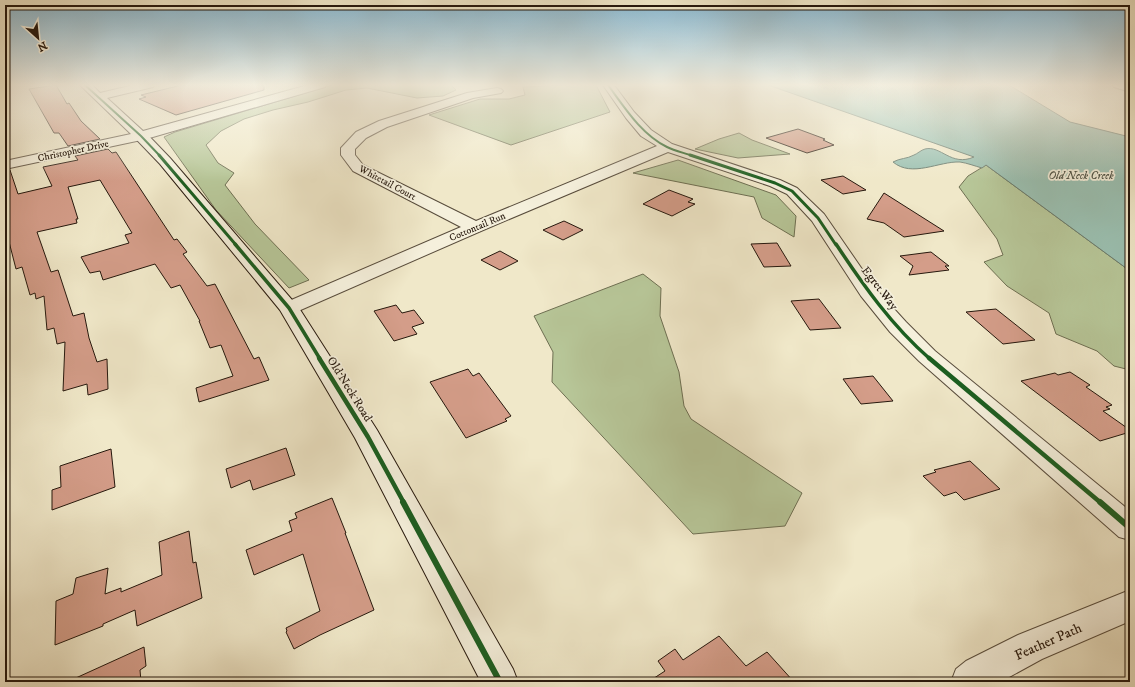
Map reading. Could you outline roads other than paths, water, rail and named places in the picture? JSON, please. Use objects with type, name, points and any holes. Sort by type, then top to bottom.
[{"type":"street","name":"Old Neck Road","points":[[120,117],[165,161],[289,308],[368,437],[500,682]]},
{"type":"street","points":[[141,136],[208,117]]},
{"type":"street","name":"Whitetail Court","points":[[404,117],[383,124],[361,135],[348,148],[348,156],[358,168],[475,227]]},
{"type":"street","name":"Egret Way","points":[[632,117],[646,133],[667,147],[775,183],[792,191],[818,218],[868,292],[898,327],[927,356],[1130,528]]},
{"type":"street","name":"Christopher Drive","points":[[5,165],[141,136]]},
{"type":"street","name":"Cottontail Run","points":[[289,308],[475,227],[667,147]]},
{"type":"street","name":"Feather Path","points":[[969,682],[979,674],[1030,647],[1130,605]]},
{"type":"water","name":"Old Neck Creek","points":[[860,117],[1062,117],[1070,122],[1130,137],[1130,271],[986,165],[982,168],[963,162],[952,162],[926,168],[909,169],[900,167],[893,162],[911,156],[925,149],[936,150],[953,158],[959,159],[974,157]]}]
